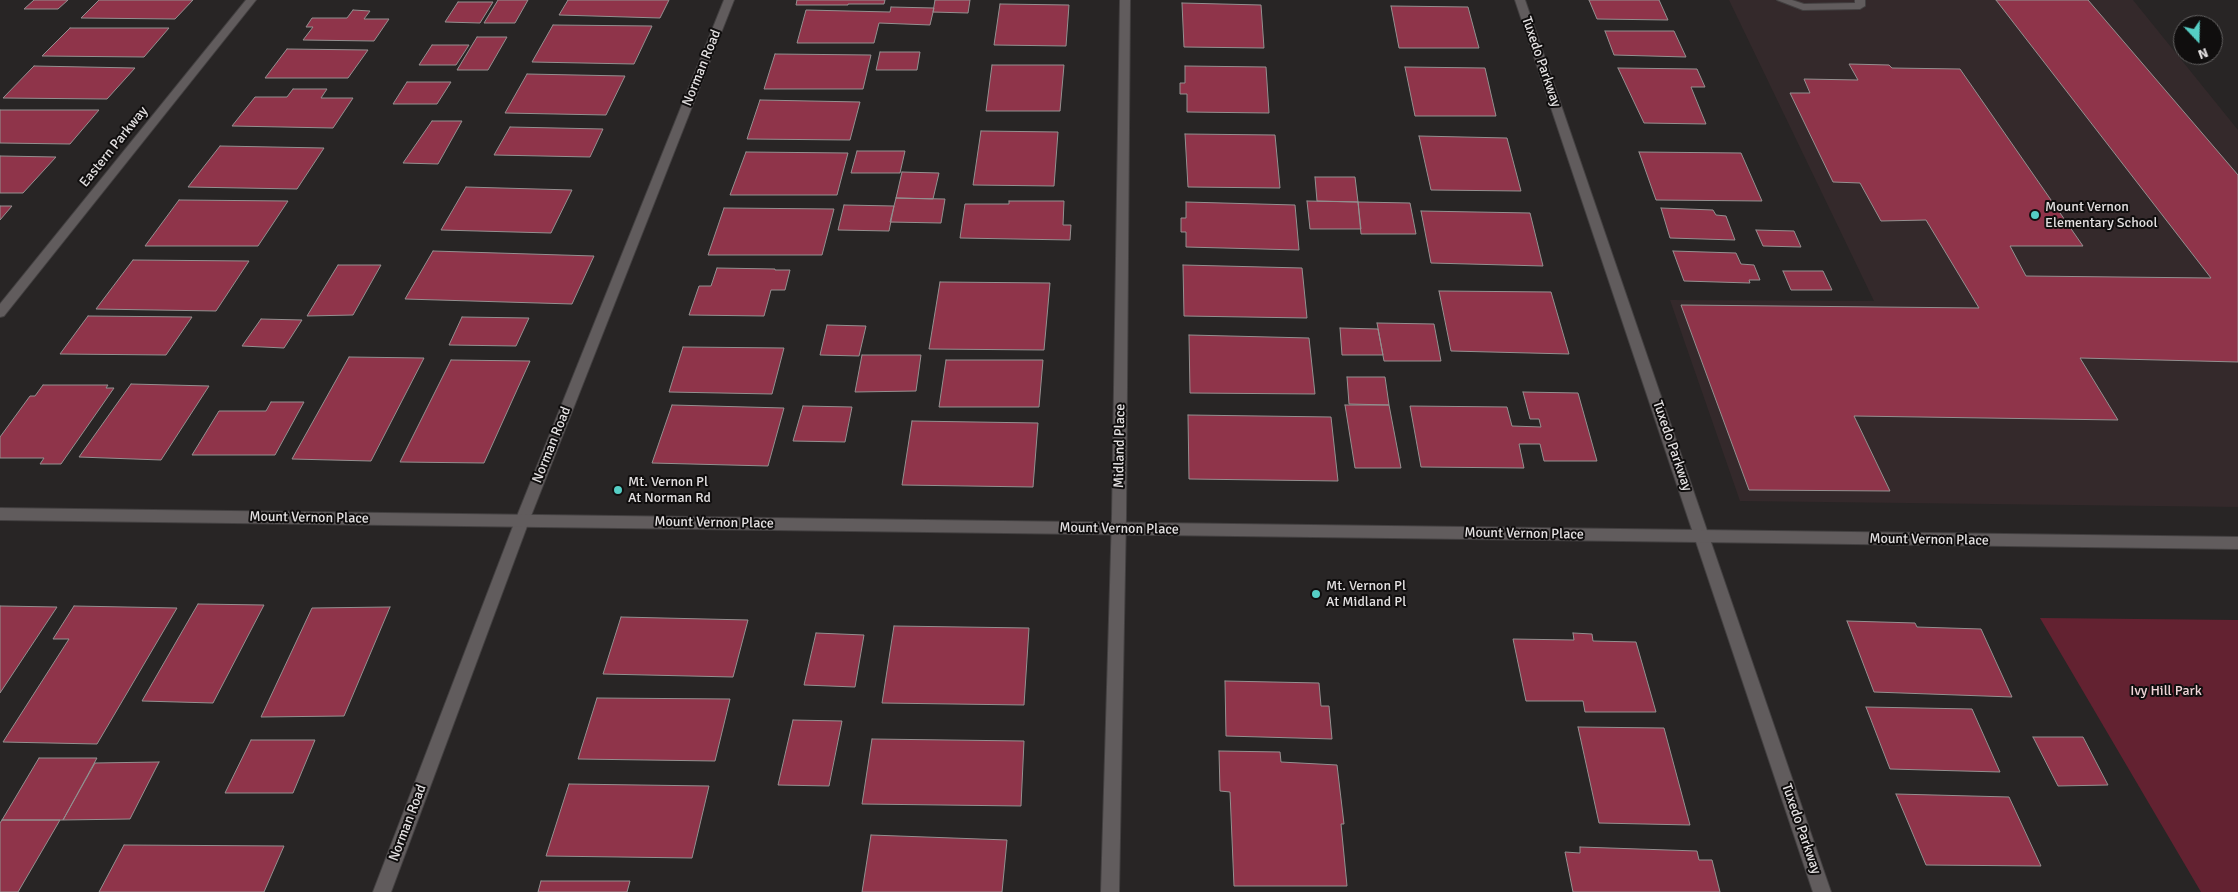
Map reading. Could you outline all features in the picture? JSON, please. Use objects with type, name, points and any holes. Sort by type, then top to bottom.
[{"type":"street","name":"Eastern Parkway","points":[[0,313],[252,0]]},
{"type":"street","name":"Norman Road","points":[[382,892],[522,520],[729,0]]},
{"type":"street","name":"Midland Place","points":[[1110,892],[1119,529],[1125,0]]},
{"type":"street","name":"Tuxedo Parkway","points":[[1520,0],[1822,892]]},
{"type":"street","points":[[1782,0],[1803,7],[1860,6],[1860,0]]},
{"type":"street","name":"Mount Vernon Place","points":[[0,514],[2238,544]]},
{"type":"shaded area","name":"Mount Vernon Elementary School","points":[[1729,0],[2133,0],[2173,50],[2173,65],[2186,65],[2238,130],[2238,507],[1740,501],[1670,300],[1874,301]]},
{"type":"green space","name":"Ivy Hill Park","points":[[2040,618],[2238,620],[2238,892],[2201,892]]},
{"type":"building","points":[[34,0],[68,0],[58,9],[24,9]]},
{"type":"building","points":[[99,0],[193,0],[175,19],[81,18]]},
{"type":"building","points":[[498,0],[528,0],[515,23],[484,23]]},
{"type":"building","points":[[568,0],[669,0],[660,18],[559,15]]},
{"type":"building","points":[[797,0],[885,0],[884,4],[796,5]]},
{"type":"building","points":[[935,0],[970,0],[968,13],[933,12]]},
{"type":"building","points":[[1589,0],[1659,0],[1668,20],[1597,19]]},
{"type":"building","points":[[1996,0],[2088,0],[2238,175],[2238,362],[2080,358],[2118,420],[1854,416],[1890,491],[1749,490],[1681,305],[1979,308],[1926,220],[1881,221],[1860,183],[1833,182],[1790,93],[1810,93],[1804,79],[1858,80],[1849,64],[1889,65],[1892,68],[1960,69],[2083,246],[2010,246],[2026,276],[2211,278]]},
{"type":"building","points":[[458,2],[493,2],[480,23],[445,22]]},
{"type":"building","points":[[1182,3],[1261,5],[1264,48],[1184,47]]},
{"type":"building","points":[[1000,4],[1069,5],[1066,46],[994,45]]},
{"type":"building","points":[[1391,6],[1468,7],[1479,48],[1399,48]]},
{"type":"building","points":[[891,7],[934,8],[930,25],[879,23],[874,43],[797,43],[806,10],[890,12]]},
{"type":"building","points":[[353,10],[370,11],[364,19],[389,19],[374,41],[303,40],[313,27],[306,27],[312,18],[347,18]]},
{"type":"building","points":[[553,25],[652,26],[634,64],[532,62]]},
{"type":"building","points":[[70,28],[169,28],[144,57],[42,56]]},
{"type":"building","points":[[1605,31],[1674,31],[1686,57],[1614,55]]},
{"type":"building","points":[[477,37],[507,37],[488,70],[457,70]]},
{"type":"building","points":[[432,45],[469,45],[456,65],[419,65]]},
{"type":"building","points":[[287,49],[368,50],[348,78],[265,78]]},
{"type":"building","points":[[880,52],[920,52],[917,70],[876,70]]},
{"type":"building","points":[[775,54],[871,55],[863,89],[764,89]]},
{"type":"building","points":[[992,65],[1064,65],[1060,111],[986,111]]},
{"type":"building","points":[[34,66],[135,68],[107,99],[3,98]]},
{"type":"building","points":[[1185,66],[1266,67],[1269,113],[1187,112],[1187,94],[1180,94],[1180,83],[1185,83]]},
{"type":"building","points":[[1405,67],[1485,68],[1496,116],[1415,116]]},
{"type":"building","points":[[1618,68],[1697,69],[1705,87],[1691,87],[1706,124],[1644,123]]},
{"type":"building","points":[[527,74],[625,76],[606,115],[505,113]]},
{"type":"building","points":[[407,82],[451,82],[437,104],[393,104]]},
{"type":"building","points":[[293,89],[327,89],[321,98],[353,98],[333,128],[232,126],[255,97],[287,97]]},
{"type":"building","points":[[760,100],[860,102],[850,140],[747,139]]},
{"type":"building","points":[[0,110],[99,110],[70,144],[0,143]]},
{"type":"building","points":[[432,121],[462,121],[438,164],[403,163]]},
{"type":"building","points":[[510,127],[603,129],[590,157],[494,155]]},
{"type":"building","points":[[981,131],[1058,132],[1054,186],[973,185]]},
{"type":"building","points":[[1185,134],[1275,135],[1280,188],[1188,187]]},
{"type":"building","points":[[1419,136],[1507,138],[1521,191],[1431,190]]},
{"type":"building","points":[[220,146],[324,148],[297,189],[188,187]]},
{"type":"building","points":[[857,151],[905,151],[900,173],[851,173]]},
{"type":"building","points":[[746,152],[848,153],[837,195],[730,195]]},
{"type":"building","points":[[1639,152],[1741,153],[1762,201],[1656,200]]},
{"type":"building","points":[[0,156],[56,157],[23,193],[0,193]]},
{"type":"building","points":[[902,172],[939,173],[933,199],[896,198]]},
{"type":"building","points":[[1315,177],[1355,177],[1358,202],[1317,201]]},
{"type":"building","points":[[466,187],[572,190],[551,233],[441,230]]},
{"type":"building","points":[[896,198],[945,199],[941,223],[890,222]]},
{"type":"building","points":[[179,200],[288,201],[258,246],[145,246]]},
{"type":"building","points":[[1009,201],[1064,201],[1063,225],[1071,225],[1070,240],[960,238],[965,204],[1009,204]]},
{"type":"building","points":[[1307,201],[1358,202],[1361,229],[1310,229]]},
{"type":"building","points":[[1186,202],[1295,205],[1299,250],[1186,247],[1186,232],[1181,232],[1181,218],[1186,218]]},
{"type":"building","points":[[1358,202],[1410,203],[1416,234],[1361,234]]},
{"type":"building","points":[[844,205],[894,206],[889,231],[838,230]]},
{"type":"building","points":[[0,206],[12,206],[0,220]]},
{"type":"building","points":[[724,208],[834,209],[822,255],[708,255]]},
{"type":"building","points":[[1661,208],[1713,210],[1716,215],[1726,216],[1735,240],[1670,238]]},
{"type":"building","points":[[1421,211],[1530,213],[1543,266],[1431,263]]},
{"type":"building","points":[[1756,230],[1794,231],[1801,247],[1763,246]]},
{"type":"building","points":[[433,251],[594,256],[572,304],[405,299]]},
{"type":"building","points":[[1673,251],[1736,253],[1741,264],[1754,265],[1760,280],[1749,280],[1750,283],[1684,281]]},
{"type":"building","points":[[133,260],[249,261],[216,311],[96,309]]},
{"type":"building","points":[[338,265],[381,265],[353,315],[307,316]]},
{"type":"building","points":[[1183,265],[1302,268],[1307,318],[1184,316]]},
{"type":"building","points":[[717,268],[790,270],[785,290],[771,290],[764,316],[689,315],[699,286],[711,286]]},
{"type":"building","points":[[1783,271],[1823,271],[1832,290],[1791,290]]},
{"type":"building","points":[[940,282],[1050,283],[1044,350],[929,349]]},
{"type":"building","points":[[1439,291],[1551,292],[1569,354],[1451,351]]},
{"type":"building","points":[[88,316],[192,317],[166,355],[60,354]]},
{"type":"building","points":[[462,317],[529,318],[516,346],[449,345]]},
{"type":"building","points":[[261,319],[302,320],[284,348],[242,346]]},
{"type":"building","points":[[1377,323],[1434,324],[1441,361],[1384,361]]},
{"type":"building","points":[[827,325],[866,326],[859,356],[820,355]]},
{"type":"building","points":[[1340,328],[1378,329],[1383,355],[1342,355]]},
{"type":"building","points":[[1189,335],[1309,338],[1315,394],[1190,393]]},
{"type":"building","points":[[683,347],[784,348],[772,394],[669,392]]},
{"type":"building","points":[[862,355],[921,355],[916,391],[855,392]]},
{"type":"building","points":[[349,357],[424,358],[371,461],[292,459]]},
{"type":"building","points":[[451,360],[530,361],[484,463],[400,462]]},
{"type":"building","points":[[946,360],[1043,360],[1039,407],[939,407]]},
{"type":"building","points":[[1347,377],[1385,377],[1389,405],[1349,404]]},
{"type":"building","points":[[131,384],[209,386],[161,460],[79,457]]},
{"type":"building","points":[[43,385],[108,385],[106,388],[114,388],[61,464],[40,464],[44,458],[0,458],[0,437],[30,396],[35,396]]},
{"type":"building","points":[[1523,392],[1578,393],[1597,461],[1544,461],[1540,444],[1519,444],[1524,468],[1421,467],[1410,406],[1507,407],[1512,426],[1541,427],[1539,419],[1530,419]]},
{"type":"building","points":[[271,402],[304,402],[275,455],[192,455],[219,411],[266,411]]},
{"type":"building","points":[[672,405],[784,408],[768,466],[652,463]]},
{"type":"building","points":[[1345,405],[1389,405],[1401,468],[1355,468]]},
{"type":"building","points":[[803,406],[852,407],[845,442],[793,441]]},
{"type":"building","points":[[1188,415],[1331,417],[1338,481],[1189,479]]},
{"type":"building","points":[[912,421],[1038,423],[1033,487],[902,485]]},
{"type":"building","points":[[198,604],[264,605],[213,703],[142,701]]},
{"type":"building","points":[[0,606],[57,607],[0,693]]},
{"type":"building","points":[[74,606],[177,608],[97,744],[3,742],[69,639],[53,639]]},
{"type":"building","points":[[390,607],[344,716],[261,717],[312,608]]},
{"type":"building","points":[[621,617],[748,620],[733,677],[603,674]]},
{"type":"building","points":[[1847,621],[1915,623],[1917,627],[1981,629],[2012,697],[1874,692]]},
{"type":"building","points":[[894,626],[1029,628],[1024,705],[882,703]]},
{"type":"building","points":[[816,633],[864,635],[855,687],[804,685]]},
{"type":"building","points":[[1573,633],[1592,634],[1593,641],[1636,642],[1656,712],[1585,712],[1583,701],[1526,701],[1513,639],[1574,640]]},
{"type":"building","points":[[1225,681],[1319,683],[1321,706],[1329,706],[1332,739],[1226,736]]},
{"type":"building","points":[[597,698],[730,699],[715,761],[578,759]]},
{"type":"building","points":[[1866,707],[1972,709],[2000,772],[1890,769]]},
{"type":"building","points":[[793,720],[842,721],[829,786],[778,785]]},
{"type":"building","points":[[1578,727],[1664,728],[1690,825],[1599,823]]},
{"type":"building","points":[[2033,737],[2083,737],[2108,785],[2058,786]]},
{"type":"building","points":[[872,739],[1024,741],[1021,806],[862,804]]},
{"type":"building","points":[[251,740],[315,740],[293,793],[225,793]]},
{"type":"building","points":[[1219,751],[1280,752],[1281,762],[1337,765],[1344,824],[1341,824],[1347,886],[1234,886],[1230,792],[1220,791]]},
{"type":"building","points":[[39,758],[97,758],[63,820],[2,820]]},
{"type":"building","points":[[159,762],[130,819],[63,820],[95,763]]},
{"type":"building","points":[[569,784],[709,786],[692,858],[546,856]]},
{"type":"building","points":[[1896,794],[2009,797],[2041,866],[1926,865]]},
{"type":"building","points":[[2,820],[60,820],[18,892],[0,892],[0,823]]},
{"type":"building","points":[[871,835],[1007,840],[1002,892],[862,892]]},
{"type":"building","points":[[124,845],[284,846],[264,892],[99,892]]},
{"type":"building","points":[[1580,847],[1697,851],[1699,860],[1712,860],[1720,892],[1573,892],[1565,852],[1580,853]]},
{"type":"building","points":[[541,881],[630,881],[627,892],[538,892]]},
{"type":"place","name":"Mount Vernon Elementary School","points":[[2035,215]]},
{"type":"place","name":"Mt. Vernon Pl At Norman Rd","points":[[618,490]]},
{"type":"place","name":"Mt. Vernon Pl At Midland Pl","points":[[1316,594]]}]
